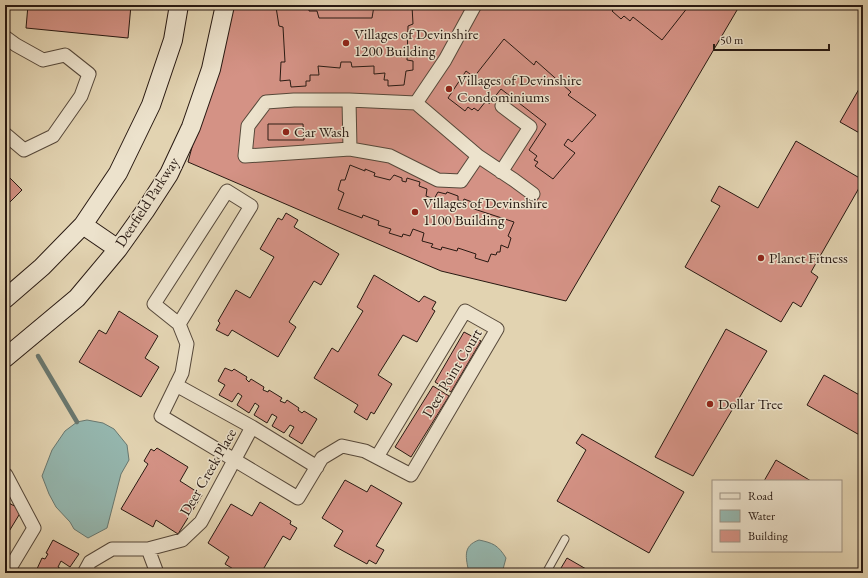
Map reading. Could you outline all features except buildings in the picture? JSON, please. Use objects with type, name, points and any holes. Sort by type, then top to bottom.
[{"type":"main road","points":[[5,299],[42,267],[83,225],[118,173],[151,105],[173,40],[179,5]]},
{"type":"main road","name":"Deerfield Parkway","points":[[5,358],[76,298],[118,249],[169,174],[191,127],[211,69],[224,5]]},
{"type":"main road","points":[[83,225],[118,249]]},
{"type":"street","points":[[416,103],[445,60],[475,5]]},
{"type":"street","points":[[5,37],[43,60],[65,55],[89,74],[81,96],[53,136],[24,150],[5,134]]},
{"type":"street","points":[[478,156],[461,181],[438,180],[390,156],[350,149],[245,156],[248,126],[266,102],[294,100],[349,100],[416,103],[478,156],[533,194]]},
{"type":"street","points":[[349,100],[350,149]]},
{"type":"street","points":[[501,172],[530,128],[502,106]]},
{"type":"street","name":"Deer Point Court","points":[[178,324],[251,206],[227,191],[154,304],[178,324],[187,344],[182,373],[161,416],[298,498],[322,458],[342,446],[365,451],[410,475],[497,329],[465,311],[377,457]]},
{"type":"street","points":[[176,385],[252,427],[317,467]]},
{"type":"street","name":"Deer Creek Place","points":[[84,573],[90,562],[112,549],[148,549],[182,540],[201,522],[252,427]]},
{"type":"street","points":[[5,477],[6,475],[34,528],[7,573]]},
{"type":"street","points":[[148,549],[157,573]]},
{"type":"lane","points":[[546,573],[565,539]]},
{"type":"water","points":[[87,420],[103,423],[114,429],[127,445],[129,460],[121,474],[107,528],[88,538],[74,529],[70,522],[56,507],[42,476],[52,450],[65,431],[77,422]]},
{"type":"water","points":[[479,540],[495,545],[506,558],[502,573],[469,573],[466,553],[470,546]]},
{"type":"waterway","points":[[38,356],[77,422]]},
{"type":"place","name":"Villages of Devinshire 1200 Building","points":[[346,43]]},
{"type":"place","name":"Villages of Devinshire Condominiums","points":[[449,89]]},
{"type":"place","name":"Car Wash","points":[[286,132]]},
{"type":"place","name":"Villages of Devinshire 1100 Building","points":[[415,212]]},
{"type":"place","name":"Planet Fitness","points":[[761,258]]},
{"type":"place","name":"Dollar Tree","points":[[710,404]]}]
